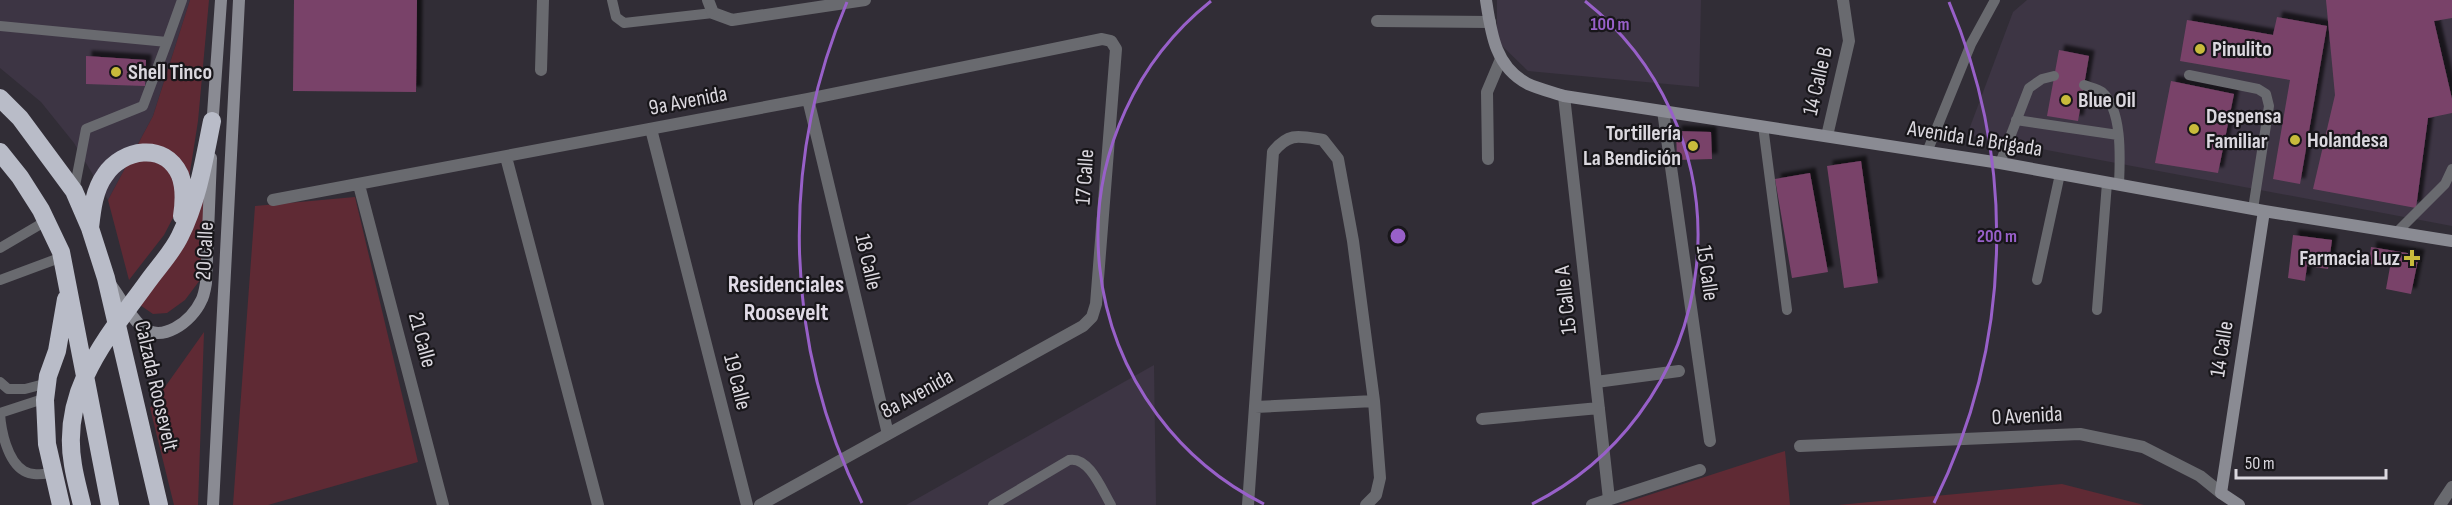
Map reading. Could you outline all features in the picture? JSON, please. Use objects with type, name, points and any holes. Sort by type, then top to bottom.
[{"type":"highway","name":"Calzada Roosevelt","points":[[0,98],[20,118],[74,191],[90,228],[106,278],[159,505]]},
{"type":"highway","points":[[82,505],[73,464],[71,433],[84,375],[99,348],[176,243],[198,186],[212,121]]},
{"type":"highway","points":[[0,152],[20,177],[46,221],[62,257],[110,505]]},
{"type":"highway","points":[[90,228],[96,193],[105,175],[120,159],[129,154],[149,152],[166,158],[179,173],[183,198],[176,243]]},
{"type":"highway","points":[[59,505],[45,425],[47,390],[68,291]]},
{"type":"main road","name":"20 Calle","points":[[106,278],[140,325],[148,331],[161,333],[172,330],[192,315],[202,301],[206,283],[212,121],[221,0]]},
{"type":"main road","name":"20 Calle","points":[[213,505],[239,0]]},
{"type":"main road","points":[[1486,0],[1492,41],[1501,59]]},
{"type":"main road","name":"Avenida La Brigada","points":[[1501,59],[1527,84],[1564,96],[2000,163],[2258,210],[2452,241]]},
{"type":"main road","name":"14 Calle","points":[[2222,493],[2258,210]]},
{"type":"main road","name":"0 Avenida","points":[[2222,493],[2239,505]]},
{"type":"street","points":[[541,70],[543,0]]},
{"type":"street","points":[[708,0],[713,13],[732,20],[865,0]]},
{"type":"street","name":"14 Calle B","points":[[1827,136],[1849,41],[1843,0]]},
{"type":"street","points":[[1377,21],[1490,22]]},
{"type":"street","name":"9a Avenida","points":[[273,200],[808,99],[1102,39],[1111,41]]},
{"type":"street","name":"17 Calle","points":[[1092,317],[1096,304],[1116,49],[1111,41]]},
{"type":"street","points":[[1488,159],[1487,92],[1501,59]]},
{"type":"street","name":"15 Calle A","points":[[1564,96],[1609,499]]},
{"type":"street","name":"18 Calle","points":[[808,99],[888,434]]},
{"type":"street","name":"15 Calle","points":[[1663,111],[1710,441]]},
{"type":"street","name":"19 Calle","points":[[651,129],[747,505]]},
{"type":"street","points":[[1248,505],[1273,152],[1282,140],[1299,136],[1323,140],[1338,159],[1353,242],[1374,401],[1380,478],[1376,495],[1366,505]]},
{"type":"street","points":[[506,157],[598,505]]},
{"type":"street","name":"21 Calle","points":[[359,185],[443,505]]},
{"type":"street","name":"8a Avenida","points":[[760,505],[1083,326],[1092,317]]},
{"type":"street","points":[[1596,382],[1679,371]]},
{"type":"street","points":[[1255,407],[1374,401]]},
{"type":"street","points":[[1482,420],[1599,408]]},
{"type":"street","name":"0 Avenida","points":[[1800,446],[2080,434],[2143,447],[2200,476],[2222,493]]},
{"type":"street","points":[[1592,505],[1701,470]]},
{"type":"street","points":[[2440,505],[2452,487]]},
{"type":"lane","points":[[74,191],[86,129],[143,106],[182,0]]},
{"type":"lane","points":[[612,0],[616,17],[624,23],[713,13]]},
{"type":"lane","points":[[1927,152],[1971,44],[1995,0]]},
{"type":"lane","points":[[0,26],[167,42]]},
{"type":"lane","points":[[2189,75],[2258,89],[2266,94],[2269,106],[2258,210]]},
{"type":"lane","points":[[2000,163],[2029,88],[2042,79],[2054,76]]},
{"type":"lane","points":[[2084,85],[2102,92],[2111,106],[2121,148],[2113,184],[2097,310]]},
{"type":"lane","points":[[2016,120],[2118,135]]},
{"type":"lane","points":[[1763,126],[1787,310]]},
{"type":"lane","points":[[2397,232],[2445,184],[2452,169]]},
{"type":"lane","points":[[2037,280],[2060,174]]},
{"type":"lane","points":[[0,248],[46,221]]},
{"type":"lane","points":[[0,280],[62,257]]},
{"type":"lane","points":[[0,382],[8,389],[47,390]]},
{"type":"lane","points":[[47,390],[0,413],[13,460],[22,470],[32,474],[53,473]]},
{"type":"lane","points":[[993,505],[1068,460],[1075,459],[1082,461],[1097,480],[1111,505]]},
{"type":"shaded area","points":[[0,0],[190,0],[153,116],[108,200],[74,143],[41,102],[0,68]]},
{"type":"shaded area","points":[[190,0],[209,0],[198,121],[187,191],[164,235],[129,280],[108,200],[153,116]]},
{"type":"shaded area","points":[[1497,0],[1701,0],[1699,87],[1528,71],[1497,41]]},
{"type":"shaded area","points":[[2027,0],[2452,0],[2452,226],[1967,135],[2013,12]]},
{"type":"shaded area","points":[[207,188],[200,280],[185,300],[167,313],[153,314],[140,305]]},
{"type":"shaded area","points":[[355,197],[418,462],[268,505],[233,505],[255,206]]},
{"type":"shaded area","points":[[204,332],[198,505],[174,505],[150,408]]},
{"type":"shaded area","points":[[1154,365],[1156,505],[906,505]]},
{"type":"shaded area","points":[[1785,451],[1790,505],[1618,505]]},
{"type":"shaded area","points":[[2062,484],[2144,505],[1838,505]]},
{"type":"building","points":[[294,0],[417,0],[416,92],[293,91]]},
{"type":"building","points":[[2326,0],[2452,0],[2452,18],[2434,21],[2452,99],[2452,113],[2428,118],[2416,208],[2313,189],[2335,95]]},
{"type":"building","points":[[2277,17],[2327,26],[2300,184],[2273,179],[2290,80],[2180,61],[2187,20],[2273,35]]},
{"type":"building","name":"Blue Oil","points":[[2059,50],[2089,56],[2078,121],[2047,116]]},
{"type":"building","name":"Shell Tinco","points":[[86,56],[146,60],[145,86],[86,84]]},
{"type":"building","name":"Despensa Familiar","points":[[2171,81],[2234,94],[2218,173],[2155,163]]},
{"type":"building","points":[[1676,131],[1711,132],[1712,159],[1677,160]]},
{"type":"building","points":[[1861,161],[1878,283],[1844,288],[1827,166]]},
{"type":"building","points":[[1810,173],[1828,272],[1792,278],[1775,179]]},
{"type":"building","points":[[2293,235],[2332,240],[2328,269],[2307,266],[2305,281],[2288,278]]},
{"type":"building","points":[[2371,247],[2419,255],[2411,294],[2386,289],[2390,267],[2369,264]]},
{"type":"place","name":"Pinulito","points":[[2200,49]]},
{"type":"place","name":"Shell Tinco","points":[[116,72]]},
{"type":"place","name":"Blue Oil","points":[[2066,100]]},
{"type":"place","name":"Despensa Familiar","points":[[2194,129]]},
{"type":"place","name":"Holandesa","points":[[2295,140]]},
{"type":"place","name":"Tortillería La Bendición","points":[[1693,146]]},
{"type":"place","name":"Farmacia Luz","points":[[2412,258]]},
{"type":"district","name":"Residenciales Roosevelt","points":[[786,298]]}]
